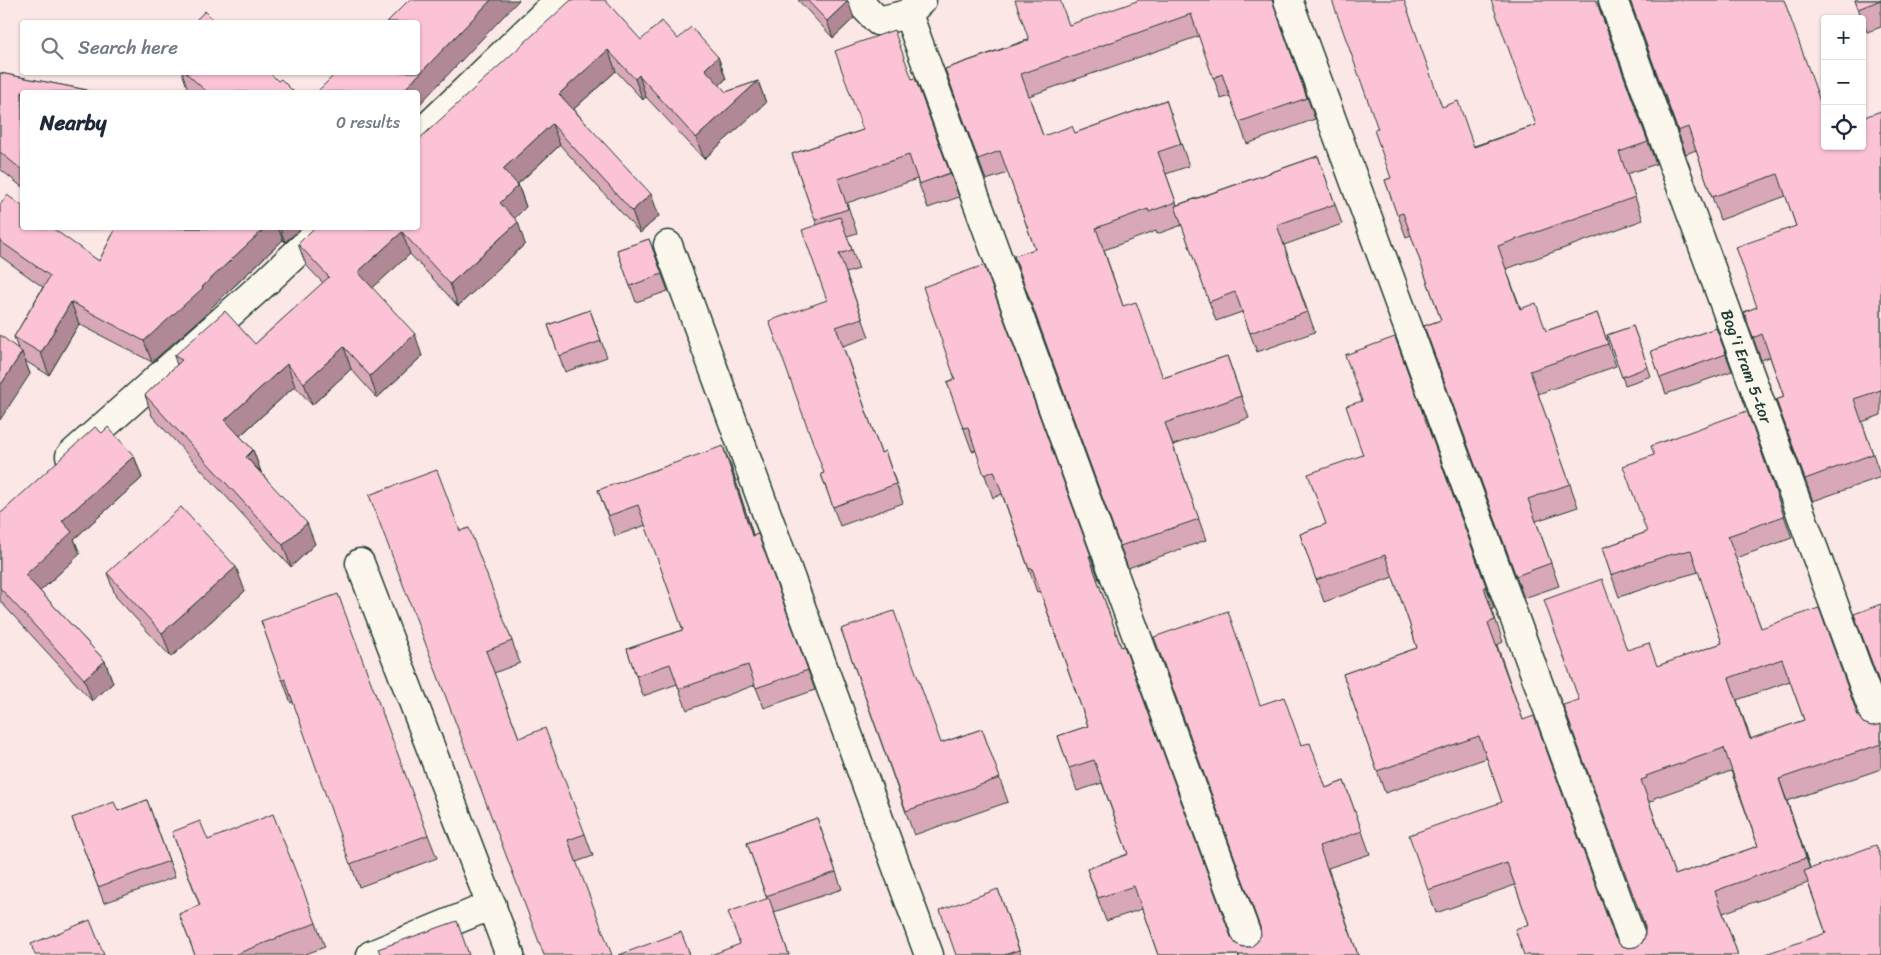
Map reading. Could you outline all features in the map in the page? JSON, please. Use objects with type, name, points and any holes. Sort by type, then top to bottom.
[{"type":"street","points":[[420,134],[559,0]]},
{"type":"street","points":[[858,0],[878,21],[915,7],[1254,955]]},
{"type":"street","points":[[1288,0],[1638,955]]},
{"type":"street","name":"Bog'i Eram 5-tor","points":[[1613,0],[1881,733]]},
{"type":"street","points":[[52,472],[268,280],[321,230]]},
{"type":"street","points":[[668,245],[929,955]]},
{"type":"street","points":[[360,563],[510,955]]},
{"type":"street","points":[[371,955],[492,905]]},
{"type":"building","points":[[409,0],[491,0],[420,73],[420,20],[389,20]]},
{"type":"building","points":[[571,0],[605,0],[641,40],[662,21],[678,39],[691,27],[718,57],[705,69],[726,92],[758,81],[696,138],[639,75],[635,79],[608,50],[559,94],[651,194],[632,211],[552,124],[503,169],[518,185],[500,203],[518,222],[450,284],[402,232],[358,272],[415,334],[370,376],[344,347],[304,383],[287,364],[225,420],[253,450],[246,457],[307,523],[283,545],[145,395],[182,360],[174,356],[225,311],[255,344],[329,277],[298,244],[312,230],[420,230],[420,138]]},
{"type":"building","points":[[807,0],[846,0],[848,1],[827,21]]},
{"type":"building","points":[[1015,0],[1060,0],[1069,25],[1137,0],[1272,0],[1307,98],[1239,122],[1222,74],[1213,78],[1191,14],[1021,74],[1043,136],[1072,126],[1075,133],[1166,100],[1181,144],[1158,152],[1176,202],[1149,212],[1148,209],[1096,228],[1123,306],[1136,302],[1163,378],[1227,356],[1241,396],[1165,423],[1199,519],[1120,546],[1014,256],[1035,249],[1000,151],[978,159],[945,69],[1029,40]]},
{"type":"building","points":[[1332,0],[1404,0],[1442,107],[1458,101],[1474,147],[1536,125],[1491,0],[1596,0],[1648,142],[1619,152],[1635,197],[1498,246],[1520,309],[1536,303],[1546,331],[1597,313],[1608,344],[1530,371],[1570,484],[1528,499],[1551,563],[1516,576],[1424,326],[1441,320],[1403,213],[1397,215],[1385,180],[1391,178],[1374,130],[1378,129]]},
{"type":"building","points":[[1630,0],[1784,0],[1821,104],[1821,150],[1866,150],[1866,117],[1881,111],[1881,390],[1854,399],[1873,454],[1805,479],[1776,400],[1784,397],[1762,334],[1753,338],[1744,312],[1757,307],[1736,247],[1796,226],[1778,174],[1712,197],[1688,127],[1678,131]]},
{"type":"building","points":[[1855,0],[1881,0],[1858,9]]},
{"type":"building","points":[[205,11],[214,20],[196,20]]},
{"type":"building","points":[[894,30],[912,79],[915,78],[950,173],[919,184],[909,155],[838,179],[848,209],[815,220],[792,154],[863,130],[835,51]]},
{"type":"building","points":[[0,73],[87,90],[20,90],[20,168],[0,152]]},
{"type":"building","points":[[188,75],[272,75],[278,81],[281,79],[292,90],[205,90]]},
{"type":"building","points":[[334,75],[418,75],[404,90],[319,90]]},
{"type":"building","points":[[1318,156],[1335,204],[1277,225],[1307,312],[1250,333],[1235,292],[1209,302],[1175,206]]},
{"type":"building","points":[[7,195],[20,205],[20,230],[55,230],[99,261],[115,230],[263,230],[203,288],[144,341],[71,302],[41,353],[14,337],[50,276],[0,241],[0,205]]},
{"type":"building","points":[[840,217],[852,250],[839,254],[862,318],[836,327],[881,453],[885,451],[896,484],[833,507],[821,474],[824,473],[769,321],[827,300],[802,230]]},
{"type":"building","points":[[649,239],[662,274],[630,286],[617,250]]},
{"type":"building","points":[[984,265],[1091,556],[1089,556],[1121,647],[1124,646],[1231,937],[1236,944],[1243,947],[1251,947],[1261,935],[1260,927],[1154,637],[1228,611],[1260,705],[1284,697],[1301,745],[1310,743],[1326,788],[1344,781],[1362,831],[1319,846],[1358,955],[1158,955],[1134,886],[1098,898],[1087,869],[1128,854],[1094,760],[1069,768],[1058,736],[1088,726],[1032,568],[1029,569],[994,471],[984,475],[968,427],[963,428],[947,382],[955,379],[923,287]]},
{"type":"building","points":[[590,310],[601,341],[559,356],[548,325]]},
{"type":"building","points":[[1633,326],[1648,367],[1622,377],[1607,335]]},
{"type":"building","points":[[1716,328],[1726,354],[1660,378],[1651,351]]},
{"type":"building","points":[[0,335],[22,352],[0,386]]},
{"type":"building","points":[[1395,337],[1486,586],[1484,587],[1495,620],[1488,623],[1523,720],[1534,716],[1615,938],[1620,945],[1628,948],[1636,947],[1642,943],[1645,936],[1645,927],[1563,705],[1579,700],[1544,600],[1602,579],[1627,650],[1649,643],[1657,666],[1722,643],[1691,550],[1665,556],[1611,575],[1602,548],[1647,532],[1623,466],[1654,455],[1651,446],[1747,411],[1784,516],[1728,536],[1761,628],[1819,608],[1858,716],[1863,723],[1871,726],[1881,724],[1881,744],[1779,779],[1806,858],[1715,891],[1738,955],[1524,955],[1515,929],[1529,924],[1507,863],[1428,890],[1409,835],[1502,802],[1479,736],[1377,771],[1343,674],[1417,648],[1409,622],[1385,555],[1316,580],[1300,534],[1326,524],[1308,474],[1363,455],[1346,406],[1362,401],[1345,355]],"holes":[[[1782,659],[1804,720],[1750,739],[1729,678]],[[1724,748],[1758,846],[1675,875],[1641,780],[1647,778],[1646,776]]]},
{"type":"building","points":[[95,427],[102,433],[108,427],[134,456],[62,521],[72,532],[25,575],[105,661],[84,679],[0,588],[0,514]]},
{"type":"building","points":[[723,446],[752,536],[758,534],[808,670],[756,688],[748,665],[679,689],[670,664],[636,676],[627,649],[683,630],[638,505],[608,516],[598,490]]},
{"type":"building","points":[[437,470],[460,531],[469,528],[512,641],[486,651],[519,738],[545,728],[585,834],[568,840],[612,955],[544,955],[369,495]]},
{"type":"building","points":[[181,507],[236,567],[162,633],[107,573]]},
{"type":"building","points":[[338,594],[428,835],[350,864],[285,679],[282,680],[261,621]]},
{"type":"building","points":[[1881,604],[1881,687],[1854,614]]},
{"type":"building","points":[[894,611],[941,743],[982,729],[1000,778],[906,811],[841,629]]},
{"type":"building","points":[[147,800],[169,861],[98,887],[72,818],[114,802],[118,811]]},
{"type":"building","points":[[273,814],[316,923],[234,955],[195,955],[179,914],[200,905],[172,832],[200,821],[208,840]]},
{"type":"building","points":[[817,818],[836,872],[766,896],[747,843]]},
{"type":"building","points":[[1876,845],[1881,858],[1881,955],[1763,955],[1826,933],[1804,871]]},
{"type":"building","points":[[998,889],[1019,950],[1004,955],[956,955],[940,910]]},
{"type":"building","points":[[769,898],[789,955],[711,955],[740,944],[728,912]]},
{"type":"building","points":[[90,920],[104,955],[35,955],[31,944]]},
{"type":"building","points":[[457,921],[469,955],[381,955],[378,949]]},
{"type":"building","points":[[681,932],[690,955],[619,955]]}]
